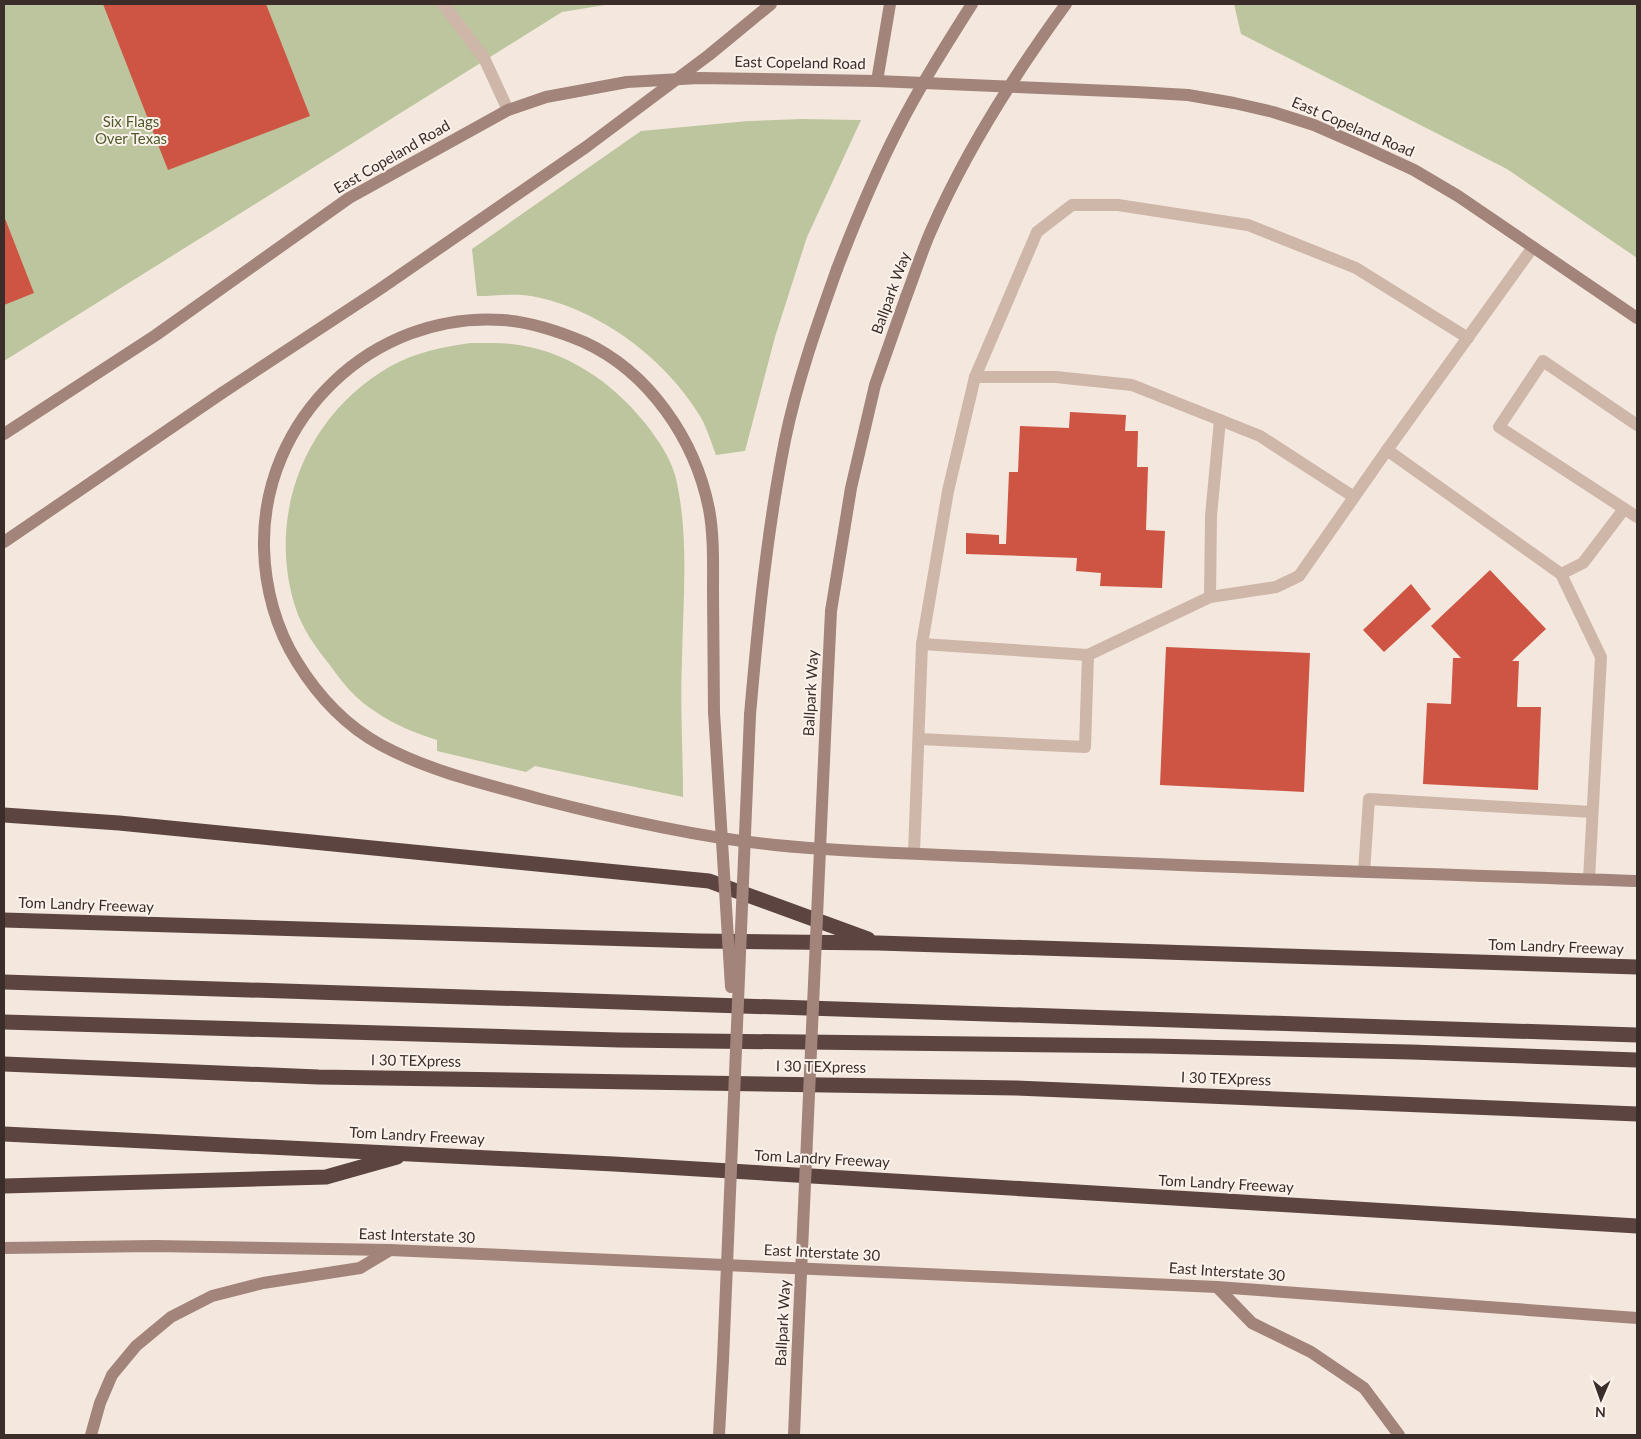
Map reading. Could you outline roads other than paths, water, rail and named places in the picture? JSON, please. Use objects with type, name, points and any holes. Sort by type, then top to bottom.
[{"type":"highway","points":[[4,815],[118,823],[709,881],[878,943]]},
{"type":"highway","points":[[4,913],[130,924]]},
{"type":"highway","name":"Tom Landry Freeway","points":[[4,920],[699,941],[878,943],[1637,967]]},
{"type":"highway","points":[[4,982],[1637,1035]]},
{"type":"highway","name":"I 30 TEXpress","points":[[4,1022],[619,1040],[1162,1046],[1637,1060]]},
{"type":"highway","name":"I 30 TEXpress","points":[[4,1064],[328,1077],[1016,1088],[1637,1114]]},
{"type":"highway","name":"Tom Landry Freeway","points":[[4,1134],[409,1153],[1637,1226]]},
{"type":"highway","points":[[4,1186],[326,1177],[409,1153]]},
{"type":"main road","points":[[4,542],[222,393],[380,289],[586,147],[709,55],[771,4]]},
{"type":"main road","points":[[877,80],[890,4]]},
{"type":"main road","points":[[719,1435],[750,714],[765,551],[785,438],[803,372],[837,269],[856,219],[898,129],[923,83],[972,4]]},
{"type":"main road","name":"Ballpark Way","points":[[794,1435],[831,611],[851,488],[875,385],[930,234],[970,154],[1014,80],[1066,4]]},
{"type":"main road","name":"East Copeland Road","points":[[4,434],[156,335],[349,198],[508,110],[546,97],[627,82],[699,78],[877,80],[1188,95],[1273,112],[1322,129],[1414,170],[1458,196],[1637,318]]},
{"type":"main road","points":[[736,1053],[714,712],[713,544],[706,498],[690,452],[674,422],[640,380],[593,346],[564,334],[535,325],[504,320],[474,320],[443,324],[397,340],[366,356],[326,389],[293,430],[272,479],[264,529],[267,581],[280,630],[290,652],[316,690],[354,727],[380,745],[443,773],[586,811],[744,842],[846,851],[1165,866],[1637,881]]},
{"type":"main road","name":"East Interstate 30","points":[[4,1248],[155,1246],[390,1250],[1217,1287],[1637,1318]]},
{"type":"main road","points":[[91,1435],[100,1403],[112,1376],[136,1346],[171,1316],[212,1296],[263,1283],[360,1268],[390,1250]]},
{"type":"main road","points":[[1217,1287],[1252,1323],[1311,1352],[1364,1388],[1400,1435]]},
{"type":"lane","points":[[443,4],[484,58],[508,110]]},
{"type":"lane","points":[[914,853],[922,644],[948,492],[975,377],[1037,232],[1072,205],[1118,205],[1248,225],[1356,268],[1468,338]]},
{"type":"lane","points":[[922,644],[1088,655],[1210,597],[1276,587],[1299,576],[1533,247]]},
{"type":"lane","points":[[1637,425],[1543,361],[1499,427],[1637,517]]},
{"type":"lane","points":[[975,377],[1056,377],[1132,385],[1260,436],[1354,497]]},
{"type":"lane","points":[[1210,597],[1211,516],[1220,420]]},
{"type":"lane","points":[[1387,450],[1561,574],[1601,657],[1589,879]]},
{"type":"lane","points":[[1561,574],[1583,564],[1624,510]]},
{"type":"lane","points":[[919,739],[1085,748],[1088,655]]},
{"type":"lane","points":[[1364,872],[1368,799],[1592,812]]},
{"type":"park label","name":"Six Flags Over Texas","points":[[131,130]]}]
